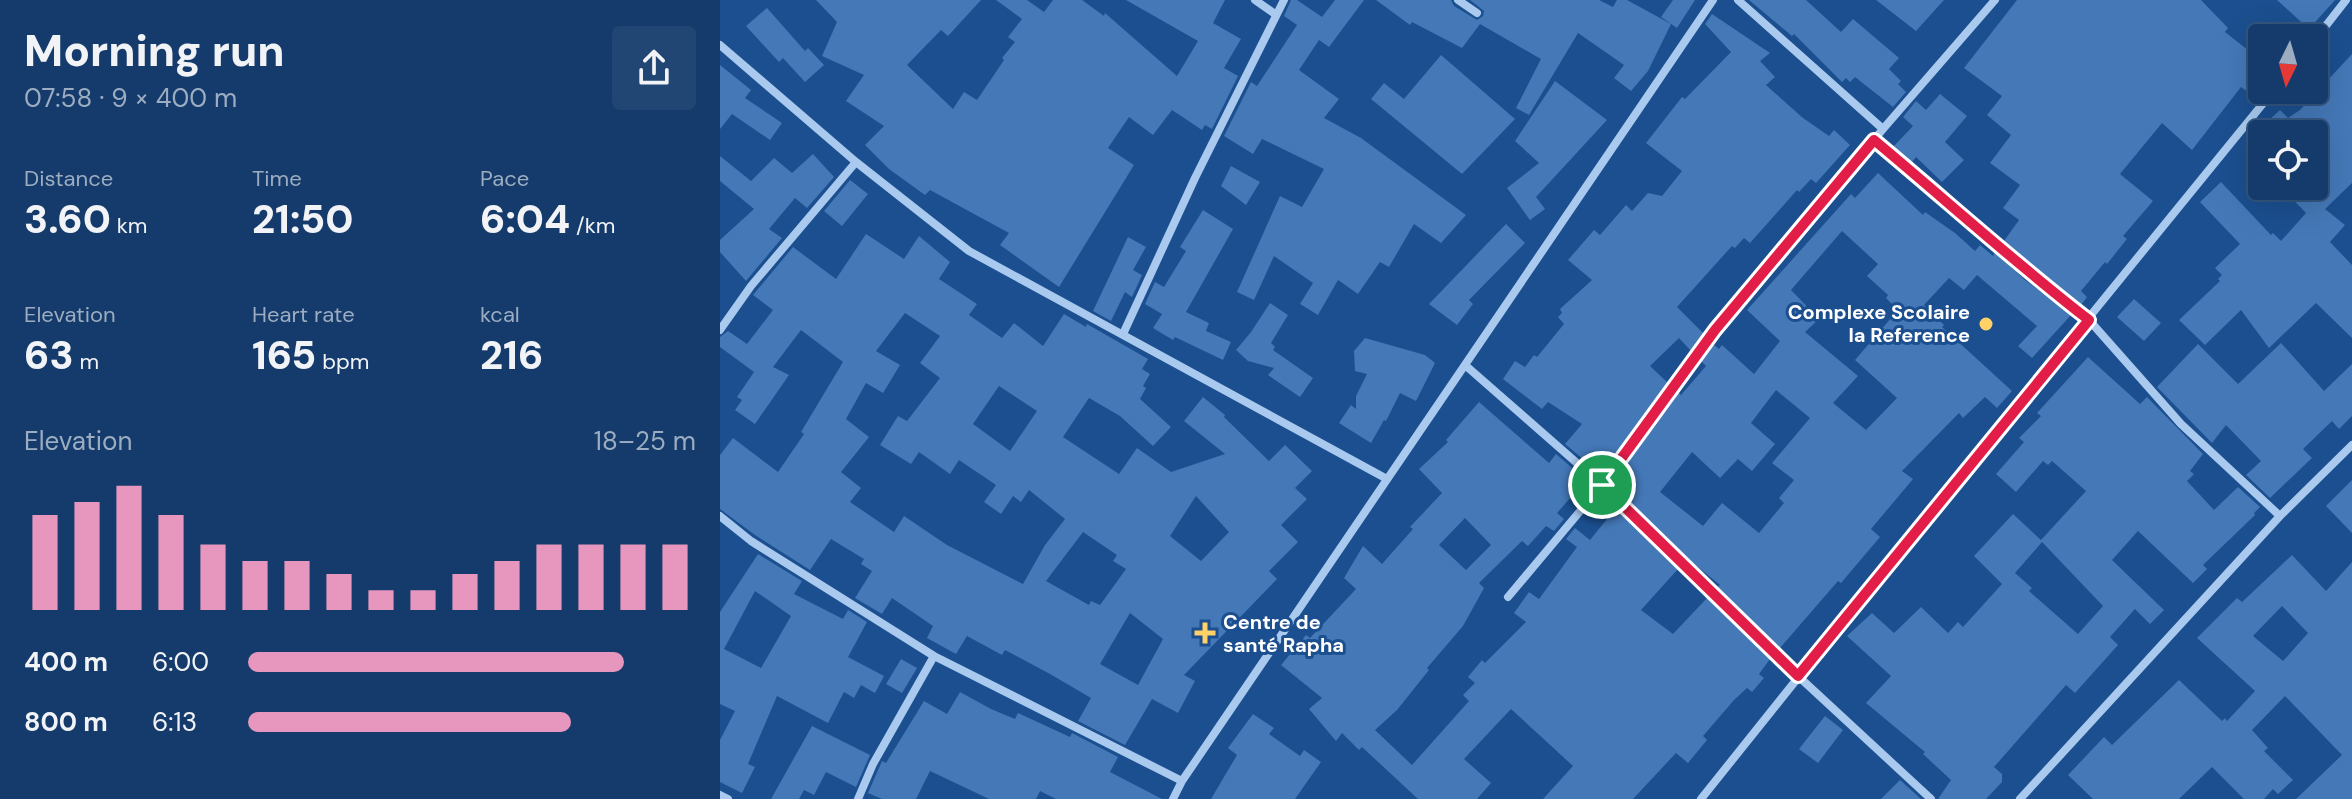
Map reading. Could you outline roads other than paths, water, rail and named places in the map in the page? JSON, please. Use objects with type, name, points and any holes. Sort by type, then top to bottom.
[{"type":"street","points":[[1255,0],[1275,14]]},
{"type":"street","points":[[1123,334],[1284,0]]},
{"type":"street","points":[[1458,0],[1477,13]]},
{"type":"street","points":[[1173,799],[1182,781],[1713,0]]},
{"type":"street","points":[[1738,0],[1883,129]]},
{"type":"street","points":[[1508,597],[1602,485],[1715,330],[1995,0]]},
{"type":"street","points":[[2327,24],[2346,0]]},
{"type":"street","points":[[720,45],[856,162],[969,251],[1387,479]]},
{"type":"street","points":[[1701,799],[2263,104]]},
{"type":"street","points":[[1874,140],[1977,225],[2030,275],[2089,320],[2181,424],[2280,516]]},
{"type":"street","points":[[720,330],[751,286],[856,162]]},
{"type":"street","points":[[1465,365],[1602,485],[1798,676],[1931,799]]},
{"type":"street","points":[[2020,799],[2280,516],[2352,445]]},
{"type":"street","points":[[720,516],[751,541],[934,656],[1182,781]]},
{"type":"street","points":[[858,799],[873,764],[934,656]]},
{"type":"street","points":[[720,795],[728,799]]},
{"type":"place","name":"Complexe Scolaire la Reference","points":[[1986,324]]},
{"type":"place","name":"Centre de santé Rapha","points":[[1205,633]]}]
